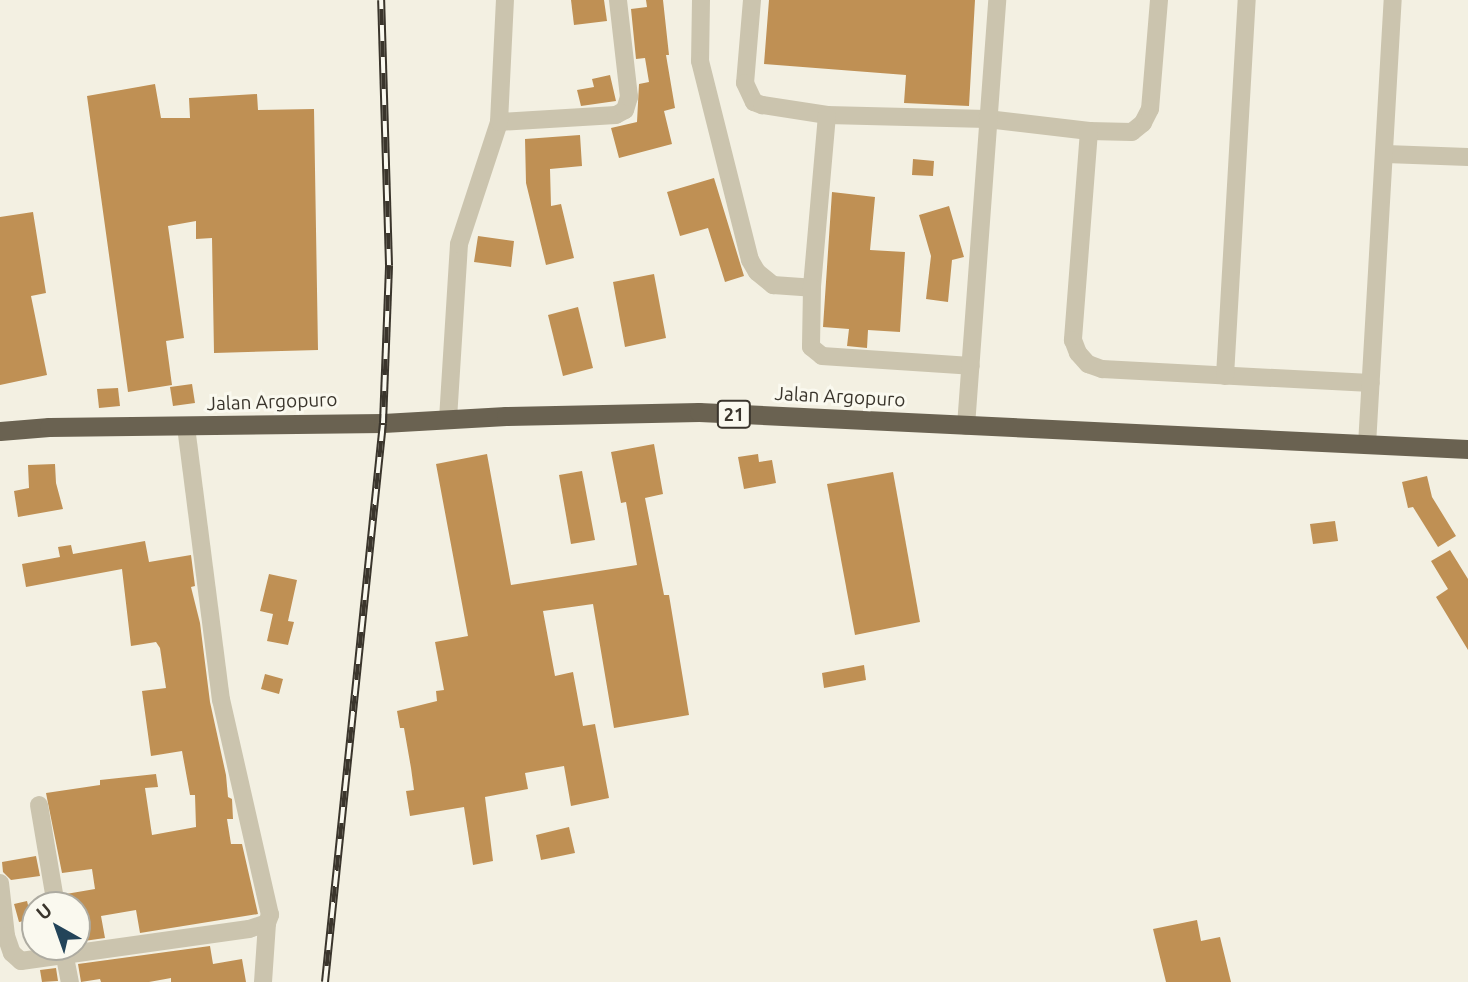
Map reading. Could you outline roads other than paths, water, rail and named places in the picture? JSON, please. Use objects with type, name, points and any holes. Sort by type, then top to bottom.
[{"type":"highway","name":"Jalan Argopuro","points":[[0,430],[49,427],[186,428],[699,412],[1468,449]]},
{"type":"street","points":[[448,419],[462,229],[499,122],[505,0]]},
{"type":"street","points":[[499,122],[616,115],[625,110],[629,97],[618,0]]},
{"type":"street","points":[[701,0],[700,61],[750,260],[757,272],[773,285],[812,288]]},
{"type":"street","points":[[752,0],[745,83],[754,102],[762,105],[827,114],[987,119],[1089,131],[1132,132],[1143,123],[1150,109],[1159,0]]},
{"type":"street","points":[[966,426],[997,0]]},
{"type":"street","points":[[1225,376],[1247,0]]},
{"type":"street","points":[[1367,445],[1393,0]]},
{"type":"street","points":[[827,114],[809,340],[816,353],[971,366]]},
{"type":"street","points":[[1089,131],[1073,340],[1078,353],[1088,364],[1102,369],[1371,383]]},
{"type":"street","points":[[1386,154],[1468,157]]},
{"type":"street","points":[[186,428],[221,699],[270,915],[267,923],[264,982]]},
{"type":"street","points":[[39,804],[54,891]]},
{"type":"street","points":[[0,883],[6,936],[16,958],[21,961]]},
{"type":"street","points":[[91,947],[249,929],[267,923]]},
{"type":"street","points":[[66,961],[69,982]]},
{"type":"railway","points":[[325,982],[383,423],[389,265],[381,0]]}]
